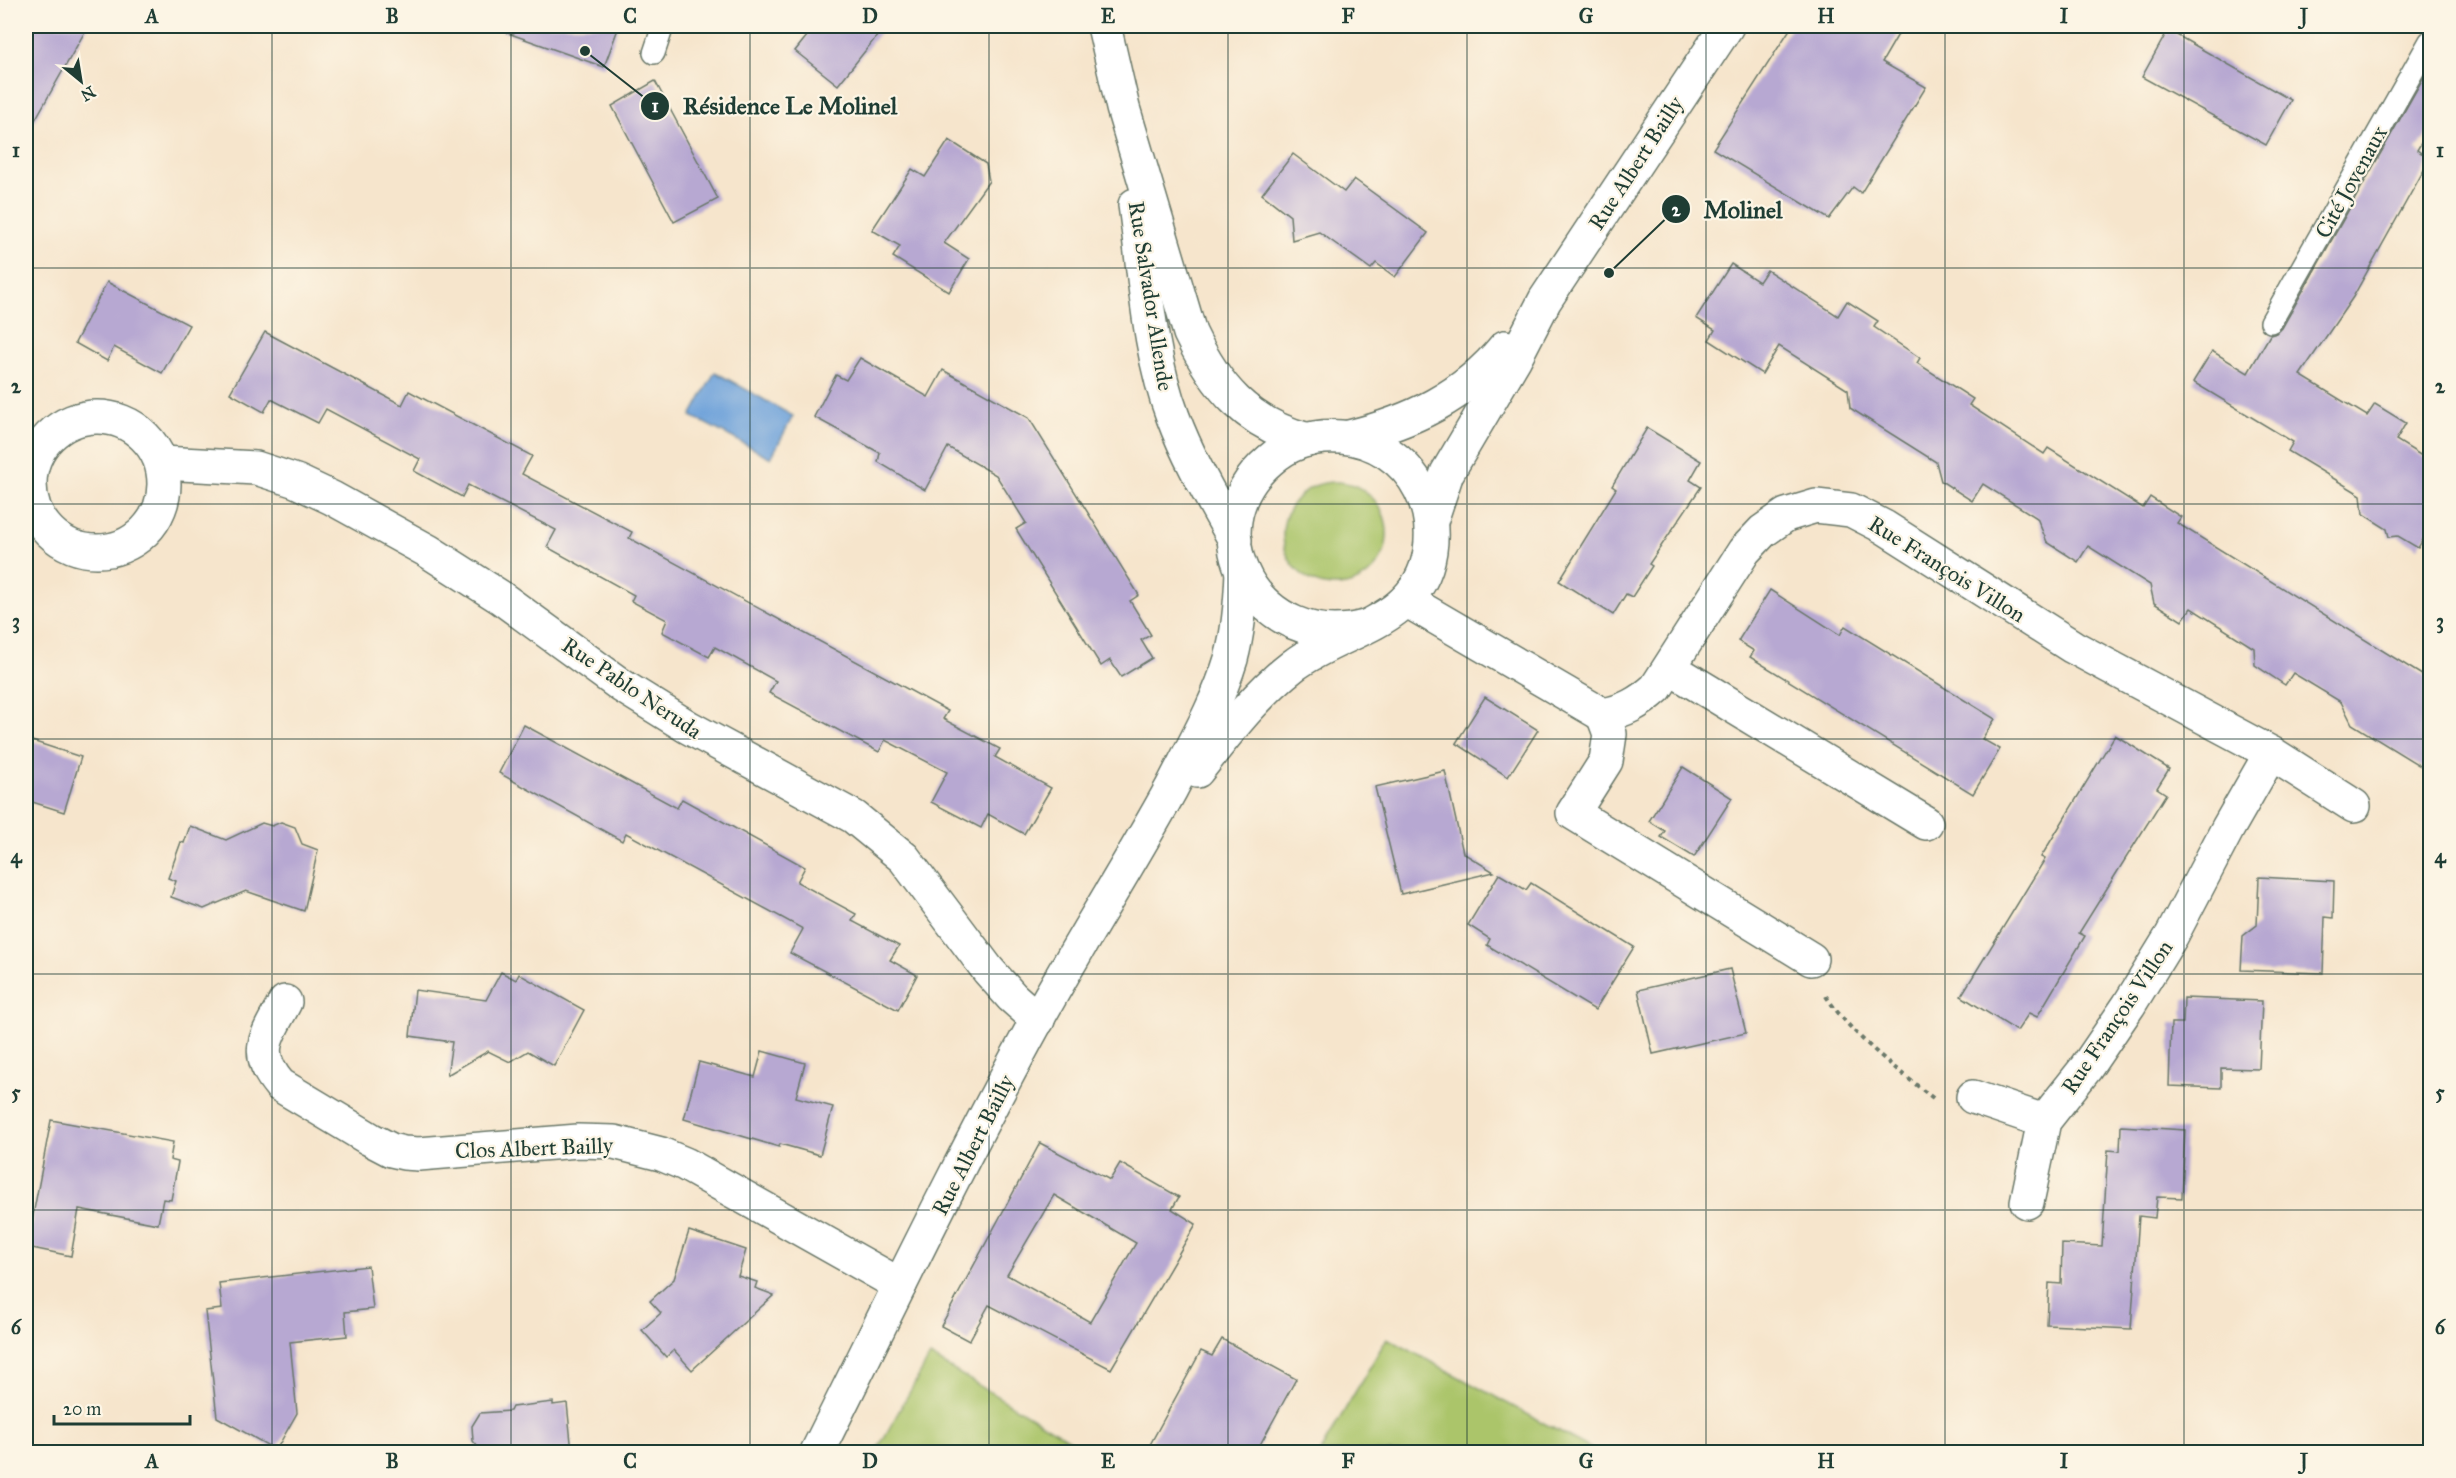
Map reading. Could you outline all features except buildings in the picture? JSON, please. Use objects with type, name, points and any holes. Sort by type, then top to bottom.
[{"type":"street","name":"Rue Salvador Allende","points":[[1104,26],[1123,108],[1190,333],[1206,365],[1227,393],[1252,414],[1276,429],[1308,440]]},
{"type":"street","name":"Rue Albert Bailly","points":[[1545,300],[1727,26]]},
{"type":"street","name":"Rue Salvador Allende","points":[[1123,108],[1149,308],[1162,383],[1183,442],[1239,555]]},
{"type":"street","points":[[1141,844],[1220,691],[1238,626],[1239,555],[1235,528],[1240,504],[1257,472],[1285,449],[1308,440],[1321,437],[1349,437],[1386,428],[1432,409],[1476,378],[1545,300]]},
{"type":"street","points":[[1141,844],[1215,748],[1274,681],[1322,647],[1394,611],[1406,600],[1416,586],[1429,555],[1431,521],[1447,473],[1515,358],[1545,300]]},
{"type":"street","points":[[93,416],[115,418],[136,428],[152,443],[162,463],[166,484],[161,506],[151,526],[134,541],[113,550],[91,551],[69,545],[50,533],[37,515],[30,494],[31,472],[38,451],[52,434],[71,421],[93,416]]},
{"type":"street","points":[[1349,437],[1378,447],[1404,466],[1422,491],[1431,521]]},
{"type":"street","name":"Rue Pablo Neruda","points":[[162,463],[256,468],[296,481],[332,498],[446,562],[500,597],[622,686],[688,728],[854,818],[904,858],[988,970],[1012,997],[1038,1020]]},
{"type":"street","name":"Rue François Villon","points":[[1603,715],[1622,712],[1640,703],[1656,688],[1744,551],[1763,531],[1786,514],[1816,506],[1851,510],[1884,527],[2073,647],[2271,753],[2354,806]]},
{"type":"street","points":[[1239,555],[1249,584],[1267,607],[1292,624],[1321,632],[1351,631],[1365,627]]},
{"type":"street","points":[[1406,600],[1603,715],[1610,734],[1606,760],[1573,813],[1811,959]]},
{"type":"street","points":[[1670,668],[1926,823]]},
{"type":"street","name":"Rue François Villon","points":[[2027,1202],[2044,1121],[2086,1068],[2129,1005],[2172,935],[2228,828],[2271,753]]},
{"type":"street","name":"Rue Albert Bailly","points":[[817,1452],[900,1285],[1038,1020],[1141,844]]},
{"type":"street","name":"Clos Albert Bailly","points":[[285,1002],[265,1041],[263,1054],[271,1074],[280,1084],[391,1150],[419,1154],[578,1141],[637,1146],[685,1164],[900,1285]]},
{"type":"street","points":[[1973,1097],[2044,1121]]},
{"type":"lane","points":[[654,53],[663,26]]},
{"type":"lane","name":"Cité Jovenaux","points":[[2271,322],[2430,41]]},
{"type":"path","points":[[1811,959],[1818,984],[1840,1017],[1904,1075],[1937,1101],[1973,1097]]},
{"type":"green space","points":[[1335,482],[1355,486],[1372,497],[1383,514],[1387,534],[1383,554],[1372,571],[1355,582],[1335,586],[1315,582],[1298,571],[1287,554],[1283,534],[1287,514],[1298,497],[1315,486]]},
{"type":"green space","points":[[1387,1338],[1597,1452],[1320,1452]]},
{"type":"green space","points":[[930,1356],[1090,1452],[876,1452]]},
{"type":"water","points":[[715,372],[793,416],[771,458],[691,416]]},
{"type":"place","name":"Résidence Le Molinel","points":[[585,51]]},
{"type":"place","name":"Molinel","points":[[1609,273]]}]
